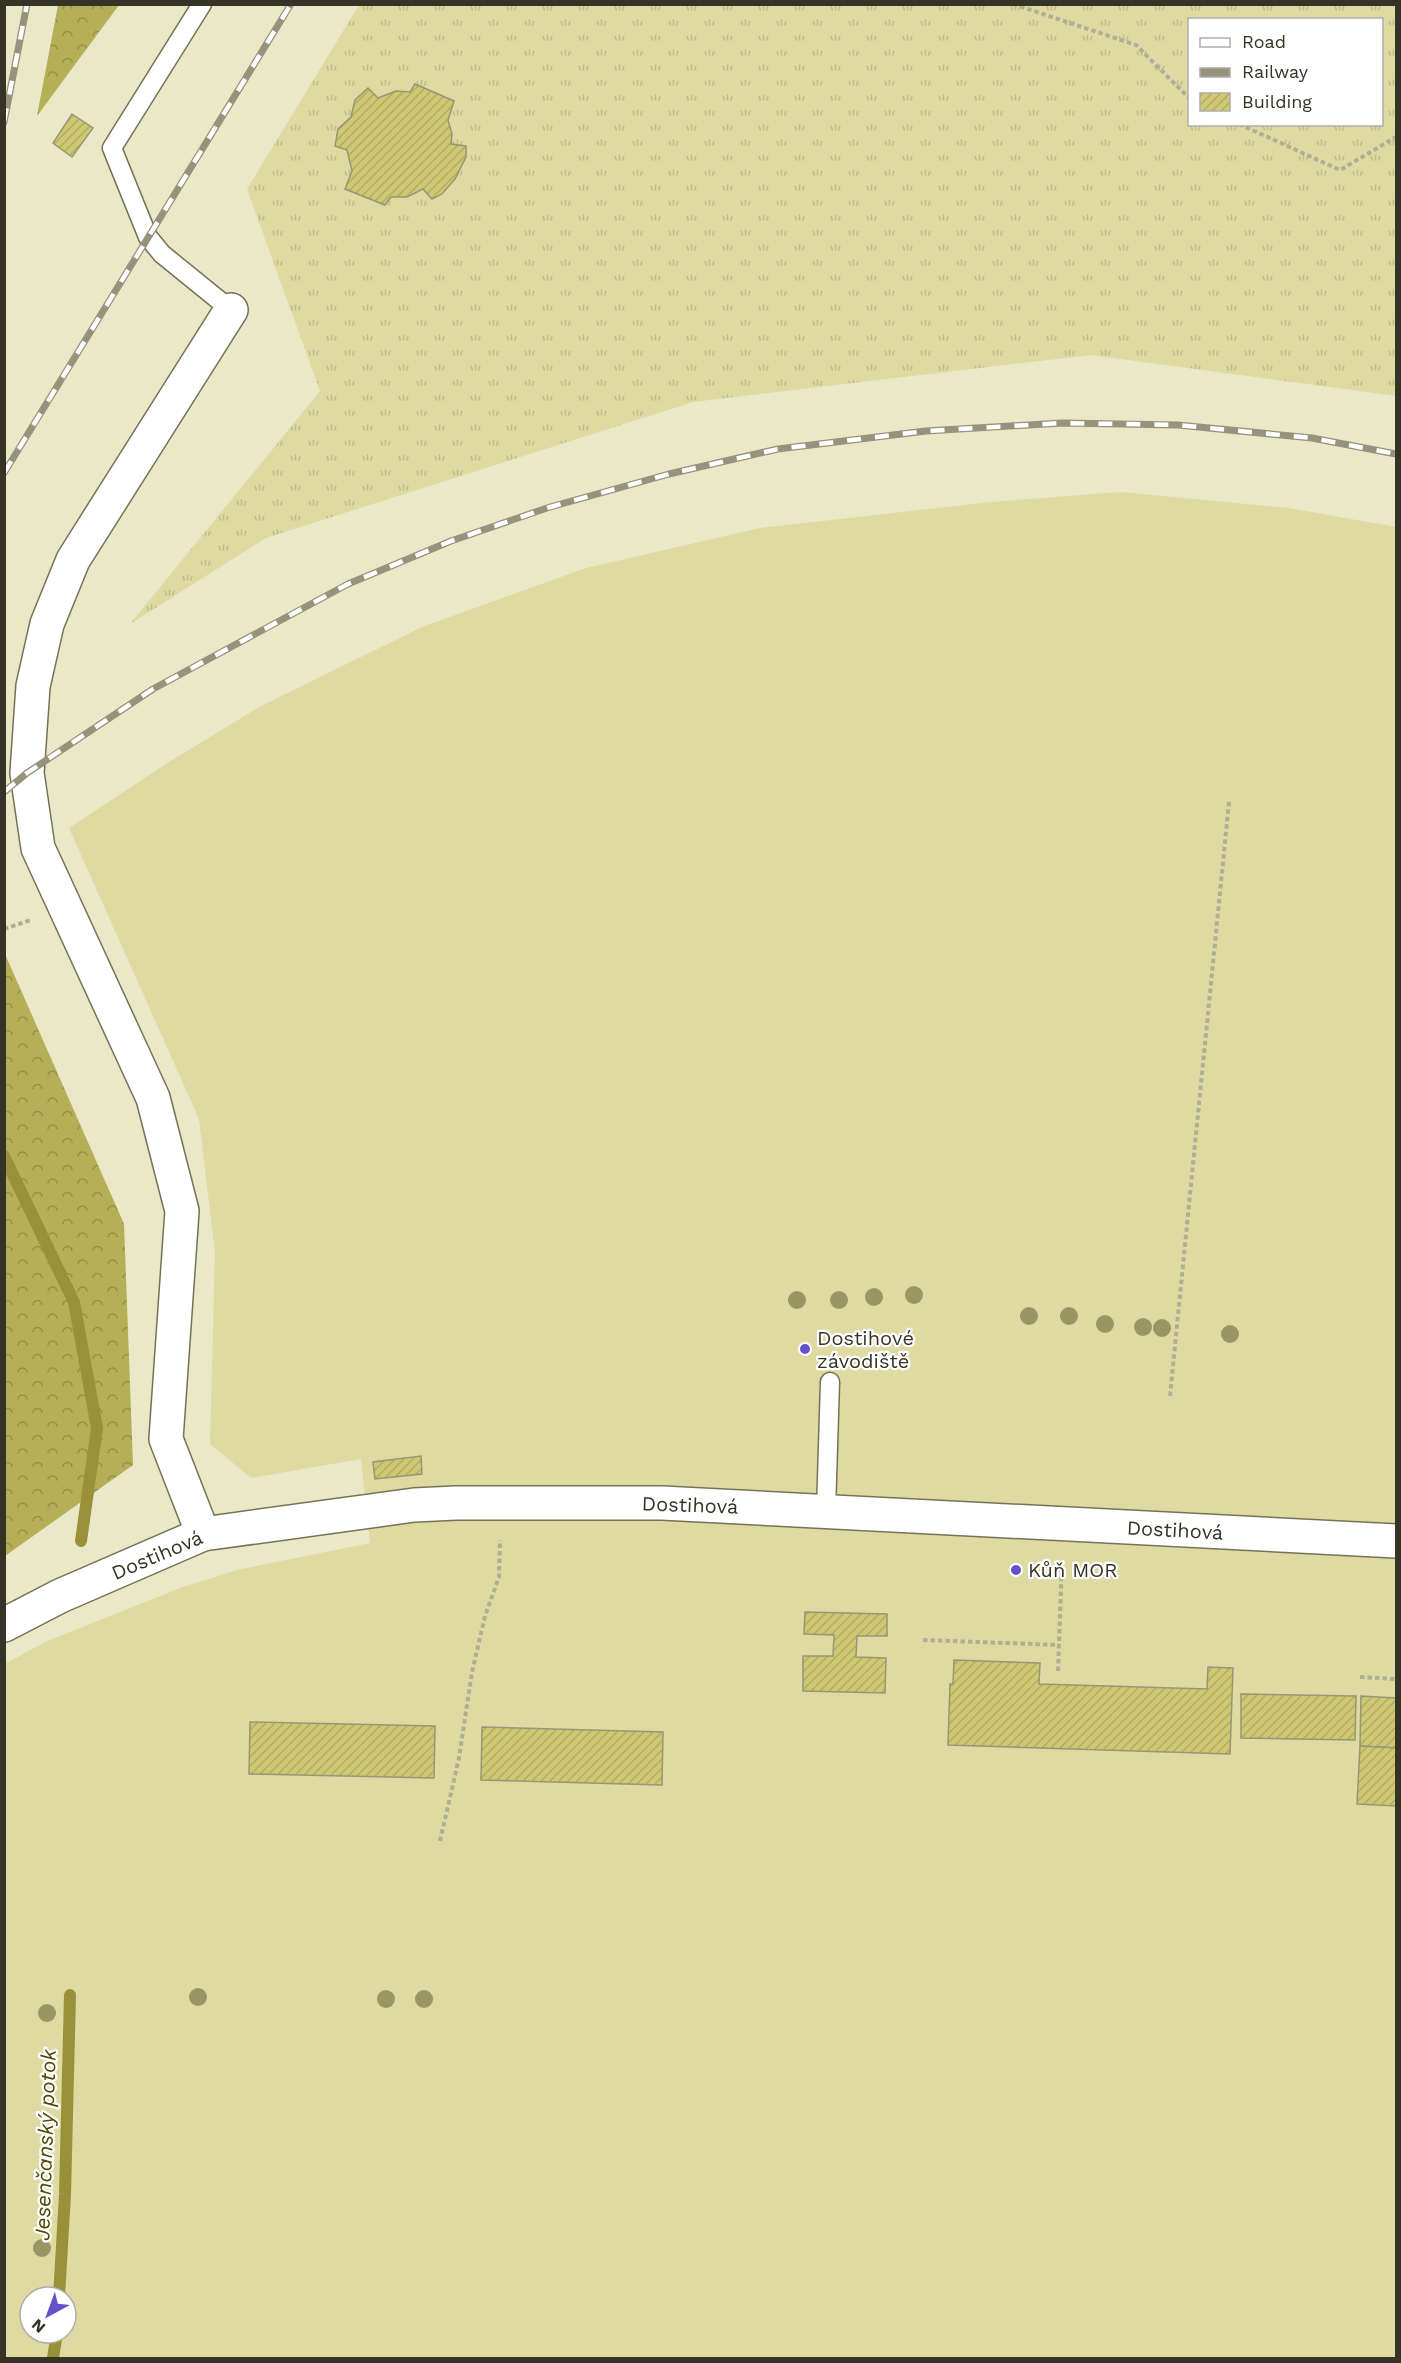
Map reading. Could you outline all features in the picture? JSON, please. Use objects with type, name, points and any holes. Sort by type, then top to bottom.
[{"type":"street","points":[[203,1534],[166,1439],[182,1211],[153,1098],[38,848],[27,773],[33,686],[47,624],[73,560],[231,310]]},
{"type":"street","name":"Dostihová","points":[[4,1625],[60,1596],[203,1534],[414,1505],[662,1503],[1396,1542]]},
{"type":"lane","points":[[202,4],[112,148],[148,237],[162,254],[231,310]]},
{"type":"lane","points":[[826,1511],[830,1382]]},
{"type":"path","points":[[1013,4],[1136,45],[1188,97]]},
{"type":"path","points":[[1243,126],[1340,170],[1396,137]]},
{"type":"path","points":[[1170,1396],[1229,802]]},
{"type":"path","points":[[441,1841],[459,1758],[472,1672],[485,1616],[499,1577],[502,1503]]},
{"type":"path","points":[[1058,1671],[1063,1558]]},
{"type":"path","points":[[922,1640],[1059,1645]]},
{"type":"path","points":[[1360,1677],[1396,1679]]},
{"type":"green space","points":[[58,5],[119,5],[37,116]]},
{"type":"green space","points":[[359,5],[1396,5],[1396,396],[1091,355],[693,402],[266,538],[130,624],[320,391],[247,189]]},
{"type":"green space","name":"Dostihové závodiště","points":[[1121,492],[1289,508],[1396,527],[1396,2358],[5,2358],[5,1664],[45,1642],[183,1587],[237,1570],[370,1543],[361,1459],[251,1478],[210,1444],[215,1253],[199,1119],[69,828],[169,762],[261,706],[422,627],[586,568],[760,528],[991,502]]},
{"type":"green space","points":[[5,954],[124,1224],[133,1465],[5,1556]]},
{"type":"building","points":[[415,84],[454,101],[448,120],[452,134],[451,144],[466,146],[466,157],[455,179],[442,194],[432,199],[423,189],[407,197],[391,197],[385,205],[345,189],[352,171],[347,150],[335,146],[338,129],[351,117],[355,100],[368,88],[378,98],[396,91],[410,92]]},
{"type":"building","points":[[72,114],[93,128],[72,157],[53,143]]},
{"type":"building","points":[[421,1456],[422,1474],[375,1479],[373,1462]]},
{"type":"building","points":[[805,1612],[887,1614],[887,1636],[857,1636],[856,1657],[886,1658],[885,1693],[803,1691],[803,1656],[833,1656],[834,1635],[804,1634]]},
{"type":"building","points":[[954,1660],[1040,1663],[1039,1684],[1207,1689],[1208,1667],[1233,1668],[1230,1754],[948,1745],[950,1684],[953,1684]]},
{"type":"building","points":[[1241,1694],[1356,1696],[1355,1740],[1241,1738]]},
{"type":"building","points":[[1361,1696],[1396,1698],[1396,1748],[1360,1746]]},
{"type":"building","points":[[250,1722],[435,1726],[434,1778],[249,1774]]},
{"type":"building","points":[[482,1727],[663,1732],[662,1785],[481,1780]]},
{"type":"building","points":[[1360,1746],[1396,1748],[1396,1806],[1357,1804]]},
{"type":"waterway","name":"Jesenčanský potok","points":[[4,1156],[74,1302],[97,1428],[81,1541]]},
{"type":"waterway","name":"Jesenčanský potok","points":[[60,2285],[65,2194],[70,1995]]},
{"type":"waterway","name":"Jesenčanský potok","points":[[53,2358],[55,2345]]},
{"type":"railway","points":[[4,122],[27,4]]},
{"type":"railway","points":[[4,473],[291,4]]},
{"type":"railway","points":[[4,792],[27,773],[153,689],[348,584],[451,541],[550,507],[669,474],[778,449],[926,431],[1062,423],[1178,425],[1312,438],[1396,454]]},
{"type":"place","name":"Dostihové závodiště","points":[[805,1349]]},
{"type":"place","name":"Kůň MOR","points":[[1016,1570]]}]
